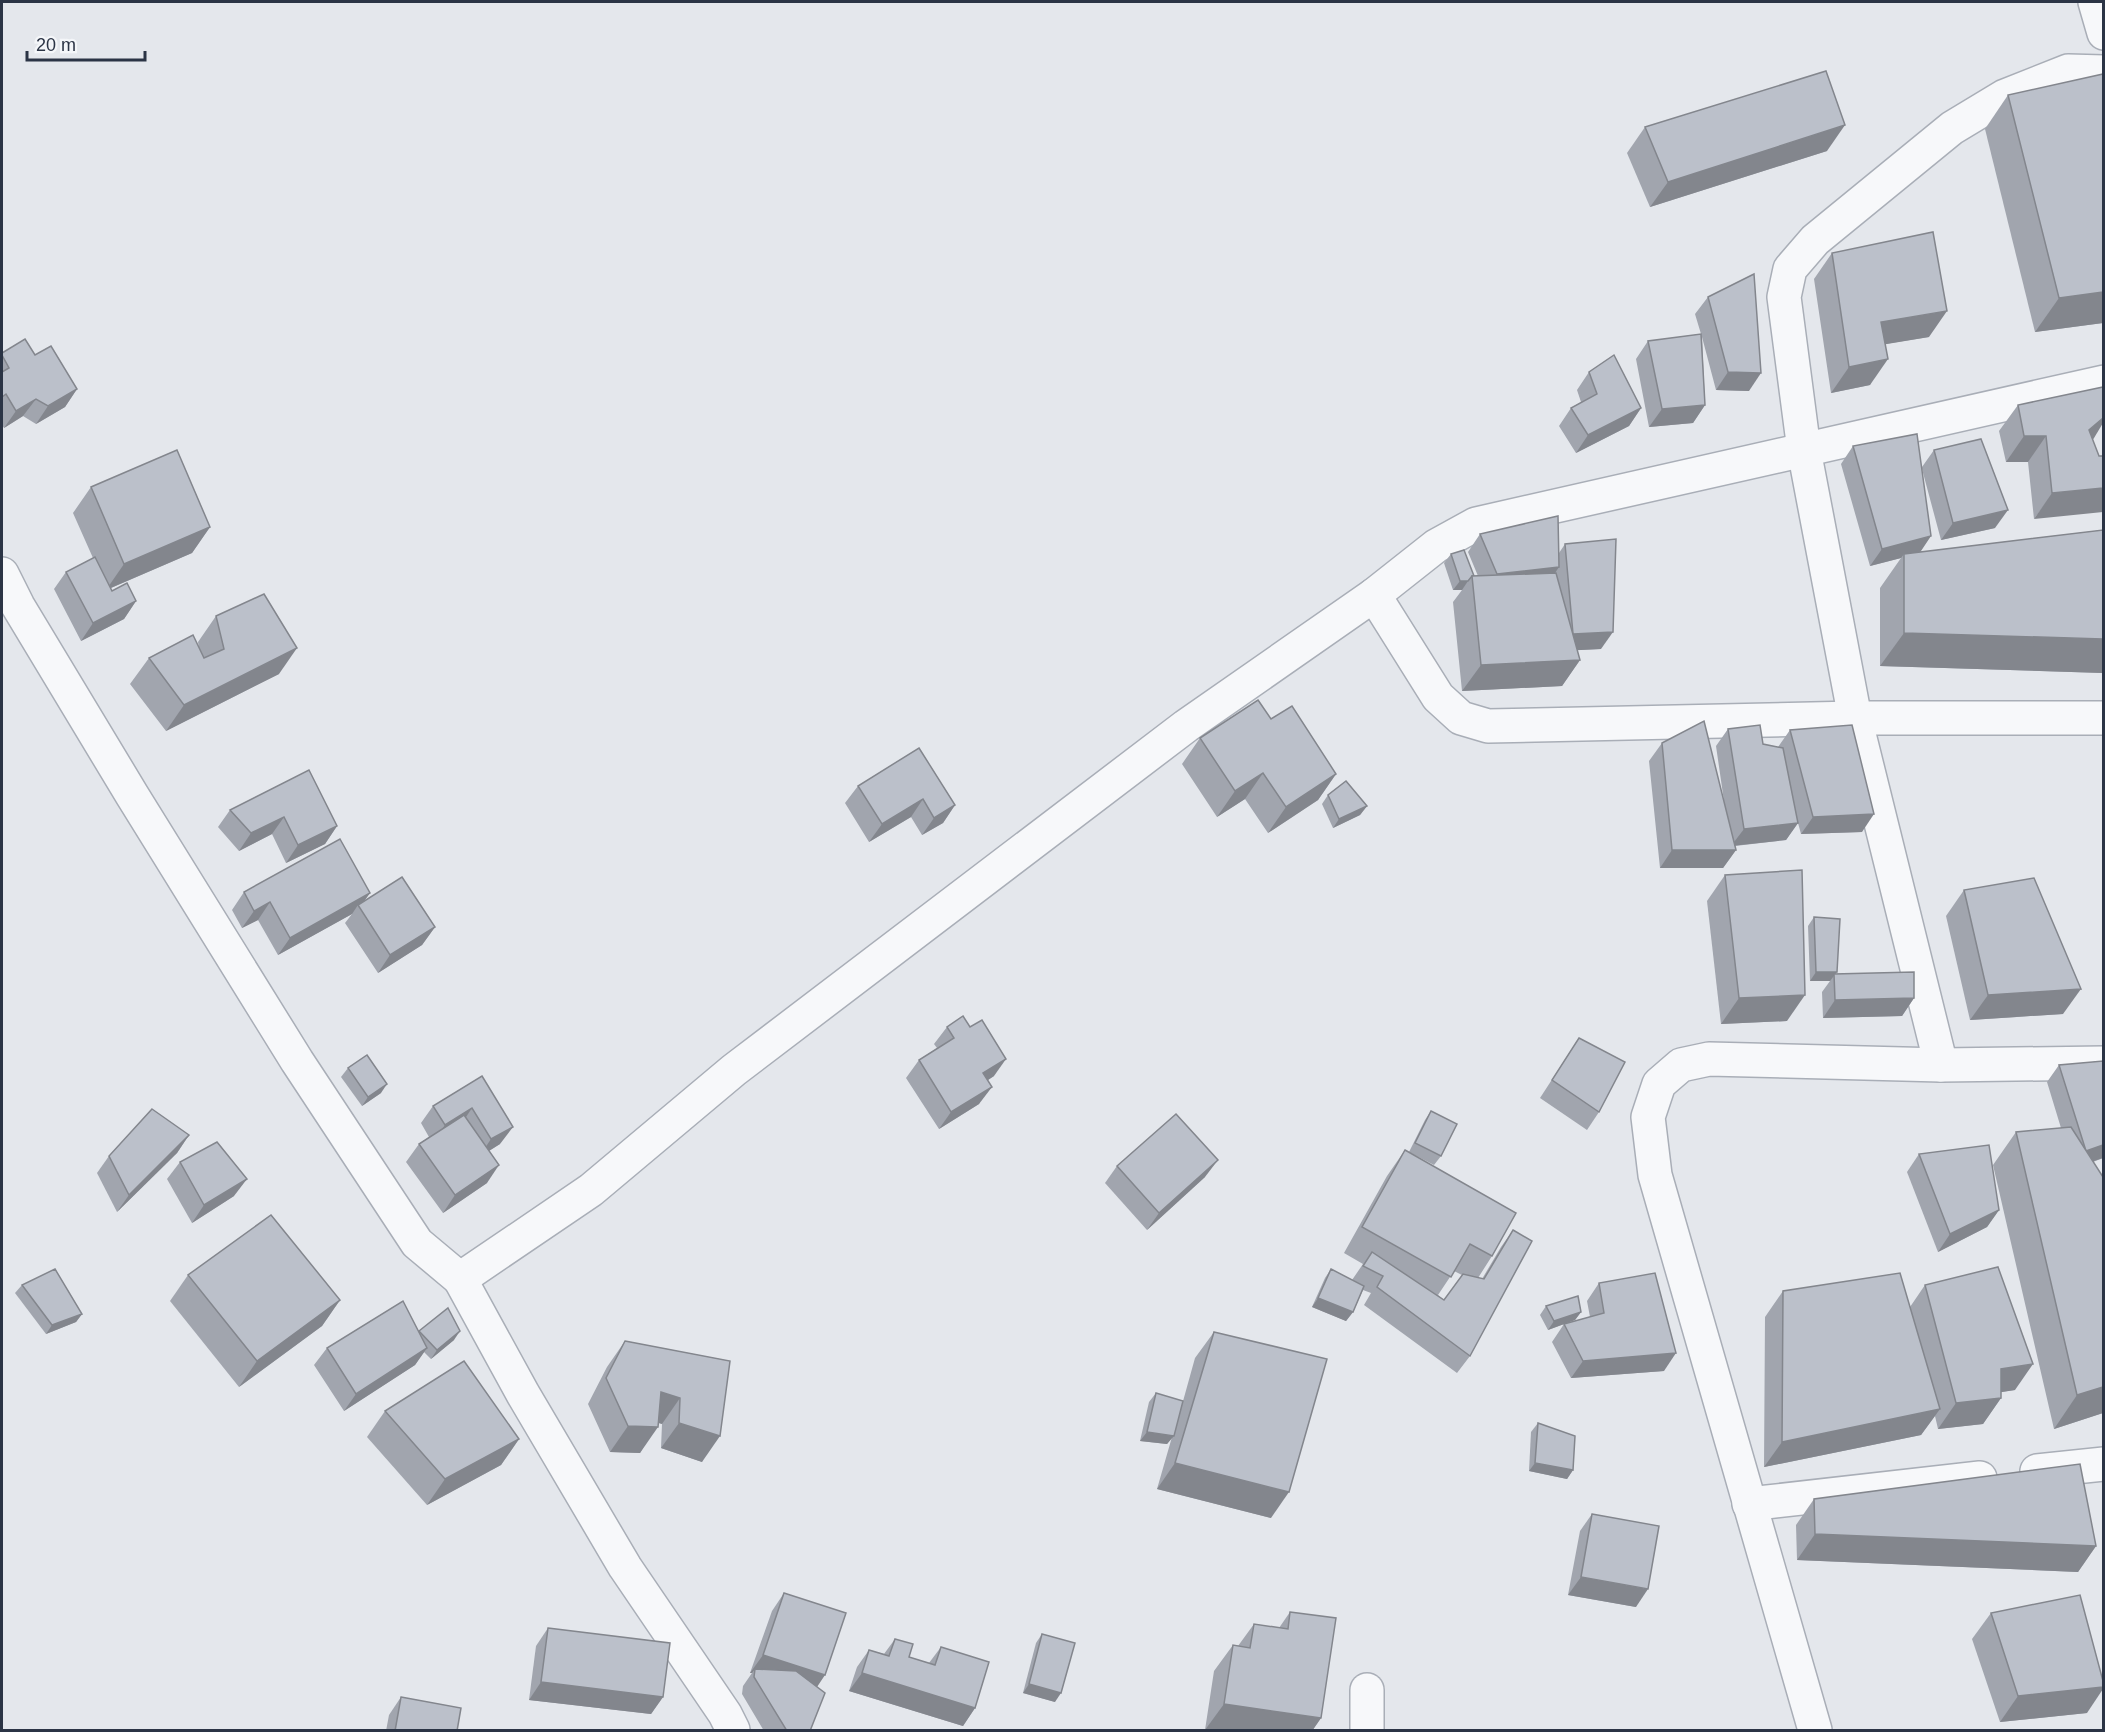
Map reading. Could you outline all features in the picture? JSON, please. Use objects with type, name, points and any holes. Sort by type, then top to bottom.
[{"type":"street","points":[[2095,2],[2103,33]]},
{"type":"street","points":[[1941,1065],[1855,718],[1804,450],[1784,297],[1790,269],[1815,240],[1952,128],[2005,96],[2068,71],[2103,72]]},
{"type":"street","points":[[460,1279],[591,1190],[734,1070],[1186,726],[1374,595],[1436,546],[1476,524],[2103,382]]},
{"type":"street","points":[[2,574],[18,606],[132,795],[297,1061],[417,1243],[460,1279],[523,1394],[625,1567],[725,1714],[734,1731]]},
{"type":"street","points":[[1374,595],[1438,697],[1461,718],[1488,726],[1855,718],[2103,718]]},
{"type":"street","points":[[1815,1731],[1655,1175],[1648,1117],[1659,1084],[1681,1065],[1709,1059],[1941,1065],[2103,1063]]},
{"type":"street","points":[[1749,1504],[2103,1464]]},
{"type":"street","points":[[1367,1690],[1367,1731]]},
{"type":"building","points":[[1826,71],[1845,125],[1668,182],[1645,127]]},
{"type":"building","points":[[2103,74],[2103,292],[2059,298],[2008,95]]},
{"type":"building","points":[[1933,232],[1947,311],[1881,322],[1888,359],[1849,367],[1832,253]]},
{"type":"building","points":[[1754,274],[1761,373],[1728,372],[1708,297]]},
{"type":"building","points":[[1701,334],[1705,405],[1662,409],[1648,341]]},
{"type":"building","points":[[25,339],[35,355],[51,346],[77,389],[48,406],[36,399],[16,411],[6,394],[2,397],[2,372],[9,368],[2,353]]},
{"type":"building","points":[[1614,355],[1641,408],[1588,435],[1571,408],[1597,394],[1589,372]]},
{"type":"building","points":[[2103,387],[2103,418],[2089,430],[2099,456],[2103,456],[2103,488],[2052,493],[2046,436],[2024,436],[2018,405]]},
{"type":"building","points":[[1917,434],[1931,536],[1882,549],[1853,446]]},
{"type":"building","points":[[1981,439],[2008,510],[1953,523],[1934,450]]},
{"type":"building","points":[[177,450],[210,527],[124,564],[91,487]]},
{"type":"building","points":[[1558,516],[1559,567],[1497,574],[1480,534]]},
{"type":"building","points":[[2103,530],[2103,639],[1904,633],[1904,554]]},
{"type":"building","points":[[1616,539],[1613,632],[1573,634],[1565,544]]},
{"type":"building","points":[[1464,550],[1474,576],[1468,581],[1460,581],[1451,554]]},
{"type":"building","points":[[95,557],[112,591],[127,583],[136,601],[93,623],[66,572]]},
{"type":"building","points":[[1556,573],[1580,660],[1481,665],[1472,576]]},
{"type":"building","points":[[264,594],[297,648],[184,705],[149,658],[193,635],[204,658],[224,649],[216,616]]},
{"type":"building","points":[[1258,700],[1271,719],[1292,706],[1336,774],[1286,807],[1263,773],[1235,791],[1200,738]]},
{"type":"building","points":[[1704,721],[1736,850],[1672,850],[1662,743]]},
{"type":"building","points":[[1760,725],[1763,744],[1783,748],[1798,823],[1744,829],[1728,729]]},
{"type":"building","points":[[1852,725],[1874,814],[1813,817],[1790,730]]},
{"type":"building","points":[[919,748],[955,805],[934,818],[923,799],[882,824],[858,786]]},
{"type":"building","points":[[309,770],[337,826],[298,845],[284,817],[251,833],[230,810]]},
{"type":"building","points":[[1346,781],[1367,806],[1339,819],[1328,795]]},
{"type":"building","points":[[340,839],[370,893],[290,938],[270,902],[254,911],[244,892]]},
{"type":"building","points":[[1802,870],[1805,995],[1739,998],[1725,875]]},
{"type":"building","points":[[402,877],[435,927],[390,955],[358,905]]},
{"type":"building","points":[[2034,878],[2081,989],[1988,995],[1964,890]]},
{"type":"building","points":[[1814,917],[1840,919],[1837,972],[1816,972]]},
{"type":"building","points":[[1914,972],[1914,998],[1835,1000],[1834,974]]},
{"type":"building","points":[[963,1016],[970,1027],[982,1020],[1006,1059],[983,1073],[992,1087],[951,1112],[919,1060],[954,1038],[947,1027]]},
{"type":"building","points":[[1579,1038],[1625,1062],[1599,1112],[1552,1080]]},
{"type":"building","points":[[367,1055],[387,1084],[368,1097],[348,1068]]},
{"type":"building","points":[[2103,1061],[2103,1145],[2086,1151],[2059,1065]]},
{"type":"building","points":[[482,1076],[513,1127],[491,1139],[472,1108],[445,1125],[433,1106]]},
{"type":"building","points":[[152,1109],[189,1135],[129,1195],[109,1156]]},
{"type":"building","points":[[1431,1111],[1457,1124],[1441,1156],[1415,1143]]},
{"type":"building","points":[[1176,1114],[1218,1160],[1159,1213],[1117,1166]]},
{"type":"building","points":[[464,1115],[499,1165],[455,1195],[419,1144]]},
{"type":"building","points":[[2071,1127],[2103,1177],[2103,1387],[2077,1395],[2016,1132]]},
{"type":"building","points":[[217,1142],[247,1179],[204,1205],[180,1162]]},
{"type":"building","points":[[1989,1145],[1999,1210],[1950,1234],[1919,1154]]},
{"type":"building","points":[[1405,1150],[1516,1213],[1492,1256],[1470,1244],[1451,1277],[1362,1227]]},
{"type":"building","points":[[271,1215],[340,1300],[257,1361],[188,1275]]},
{"type":"building","points":[[1513,1230],[1532,1241],[1470,1356],[1377,1287],[1383,1276],[1363,1266],[1372,1252],[1444,1300],[1463,1274],[1484,1279]]},
{"type":"building","points":[[1998,1267],[2033,1364],[2001,1369],[2001,1398],[1956,1403],[1925,1285]]},
{"type":"building","points":[[55,1269],[82,1314],[52,1325],[22,1285]]},
{"type":"building","points":[[1331,1269],[1364,1286],[1353,1312],[1318,1298]]},
{"type":"building","points":[[1655,1273],[1676,1353],[1583,1361],[1564,1324],[1604,1313],[1599,1283]]},
{"type":"building","points":[[1900,1273],[1940,1409],[1782,1442],[1783,1291]]},
{"type":"building","points":[[1578,1296],[1581,1312],[1554,1321],[1546,1306]]},
{"type":"building","points":[[403,1301],[427,1348],[356,1394],[327,1348]]},
{"type":"building","points":[[448,1308],[460,1331],[437,1350],[419,1331]]},
{"type":"building","points":[[1214,1332],[1327,1359],[1289,1492],[1175,1463]]},
{"type":"building","points":[[625,1341],[730,1361],[720,1436],[679,1423],[680,1398],[661,1392],[658,1427],[628,1426],[606,1378]]},
{"type":"building","points":[[464,1361],[519,1439],[445,1479],[385,1411]]},
{"type":"building","points":[[1156,1393],[1183,1401],[1174,1436],[1147,1432]]},
{"type":"building","points":[[1538,1423],[1575,1436],[1573,1470],[1535,1463]]},
{"type":"building","points":[[2080,1464],[2096,1546],[1815,1534],[1814,1499]]},
{"type":"building","points":[[1592,1514],[1659,1526],[1648,1589],[1581,1577]]},
{"type":"building","points":[[784,1593],[846,1613],[825,1675],[763,1655]]},
{"type":"building","points":[[2080,1595],[2103,1687],[2018,1696],[1991,1613]]},
{"type":"building","points":[[1290,1612],[1336,1618],[1321,1718],[1224,1704],[1233,1645],[1250,1648],[1254,1624],[1288,1629]]},
{"type":"building","points":[[548,1628],[670,1643],[663,1697],[541,1682]]},
{"type":"building","points":[[1042,1634],[1075,1643],[1061,1693],[1029,1684]]},
{"type":"building","points":[[895,1639],[913,1644],[909,1657],[935,1665],[941,1647],[989,1662],[975,1708],[862,1673],[869,1650],[889,1656]]},
{"type":"building","points":[[755,1669],[796,1671],[825,1693],[810,1731],[787,1731],[754,1677]]},
{"type":"building","points":[[401,1697],[461,1708],[457,1731],[395,1731]]}]
